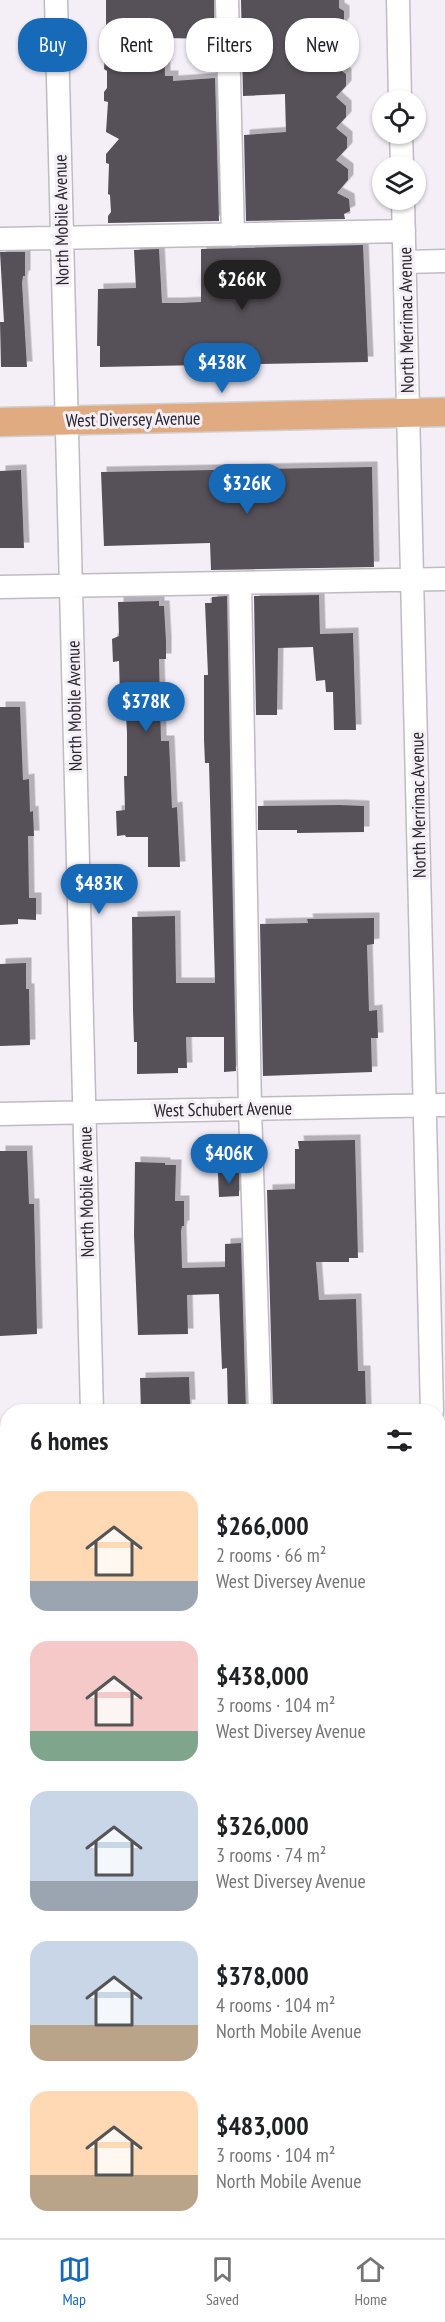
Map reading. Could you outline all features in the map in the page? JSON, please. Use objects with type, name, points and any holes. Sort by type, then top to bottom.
[{"type":"main road","name":"West Diversey Avenue","points":[[0,422],[445,412]]},
{"type":"street","name":"North Mobile Avenue","points":[[56,0],[92,1404]]},
{"type":"street","points":[[227,0],[232,235]]},
{"type":"street","points":[[398,0],[400,90]]},
{"type":"street","name":"North Merrimac Avenue","points":[[403,210],[412,580],[435,1105],[432,1404]]},
{"type":"street","points":[[0,239],[404,231]]},
{"type":"street","points":[[405,262],[445,261]]},
{"type":"street","points":[[0,587],[445,579]]},
{"type":"street","points":[[240,583],[249,1109],[260,1404]]},
{"type":"street","name":"West Schubert Avenue","points":[[0,1114],[435,1105]]},
{"type":"building","points":[[106,0],[214,0],[214,18],[186,18],[186,38],[174,38],[174,18],[106,18]]},
{"type":"building","points":[[241,0],[339,0],[339,8],[344,11],[344,18],[285,18],[285,72],[343,72],[346,74],[346,86],[336,97],[346,106],[346,117],[336,128],[347,137],[347,148],[336,160],[348,169],[348,180],[337,193],[349,199],[350,211],[344,214],[345,219],[246,221],[244,135],[286,132],[285,94],[243,96],[242,72],[273,72],[273,18],[241,18]]},
{"type":"building","points":[[107,72],[165,72],[165,76],[173,76],[173,81],[215,78],[219,221],[108,223],[108,216],[111,212],[110,195],[108,194],[109,164],[106,163],[106,154],[119,139],[106,132],[108,102],[104,101],[104,92],[107,88]]},
{"type":"building","points":[[363,245],[368,362],[100,367],[100,346],[97,346],[98,289],[136,288],[134,250],[159,249],[162,303],[180,303],[201,302],[201,249]]},
{"type":"building","points":[[0,252],[25,252],[25,276],[23,276],[22,283],[27,367],[1,367],[0,322],[4,322]]},
{"type":"building","points":[[372,467],[374,567],[211,570],[210,543],[104,546],[101,472]]},
{"type":"building","points":[[21,470],[24,548],[0,548],[0,471]]},
{"type":"building","points":[[319,595],[320,634],[353,633],[356,730],[334,730],[333,692],[326,692],[325,680],[316,681],[313,647],[278,648],[277,715],[256,715],[254,596]]},
{"type":"building","points":[[227,596],[236,1071],[224,1072],[224,1037],[186,1037],[187,1068],[178,1068],[178,1073],[137,1074],[137,1042],[134,1042],[132,917],[175,916],[176,983],[215,983],[209,763],[205,763],[204,740],[204,675],[208,675],[205,603],[212,603],[212,597]]},
{"type":"building","points":[[159,601],[159,606],[164,606],[166,641],[166,659],[159,659],[161,741],[169,741],[172,808],[177,807],[180,867],[148,867],[148,837],[117,836],[116,811],[125,810],[124,776],[127,776],[125,698],[120,698],[119,661],[113,662],[112,639],[119,636],[118,602]]},
{"type":"building","points":[[0,707],[20,707],[23,780],[29,779],[30,812],[33,811],[34,836],[28,836],[29,898],[36,898],[36,920],[18,919],[18,924],[0,925]]},
{"type":"building","points":[[258,806],[364,806],[364,832],[297,833],[297,830],[258,830]]},
{"type":"building","points":[[374,918],[374,944],[367,945],[369,1011],[377,1010],[378,1038],[371,1038],[372,1072],[263,1076],[260,924],[308,923],[307,919]]},
{"type":"building","points":[[26,963],[30,1045],[0,1046],[0,964]]},
{"type":"building","points":[[355,1140],[358,1258],[349,1258],[349,1262],[316,1262],[319,1300],[356,1299],[358,1371],[365,1371],[366,1404],[273,1404],[267,1190],[295,1189],[295,1149],[299,1149],[298,1141]]},
{"type":"building","points":[[0,1151],[27,1151],[29,1204],[34,1204],[37,1334],[0,1336]]},
{"type":"building","points":[[135,1162],[165,1163],[165,1165],[176,1165],[175,1201],[184,1201],[184,1226],[181,1231],[182,1268],[225,1267],[225,1244],[241,1243],[246,1404],[228,1404],[227,1368],[222,1369],[219,1294],[187,1295],[188,1334],[138,1335],[134,1235]]},
{"type":"building","points":[[218,1173],[239,1173],[239,1196],[219,1197]]},
{"type":"building","points":[[189,1377],[190,1404],[141,1404],[140,1378]]}]
